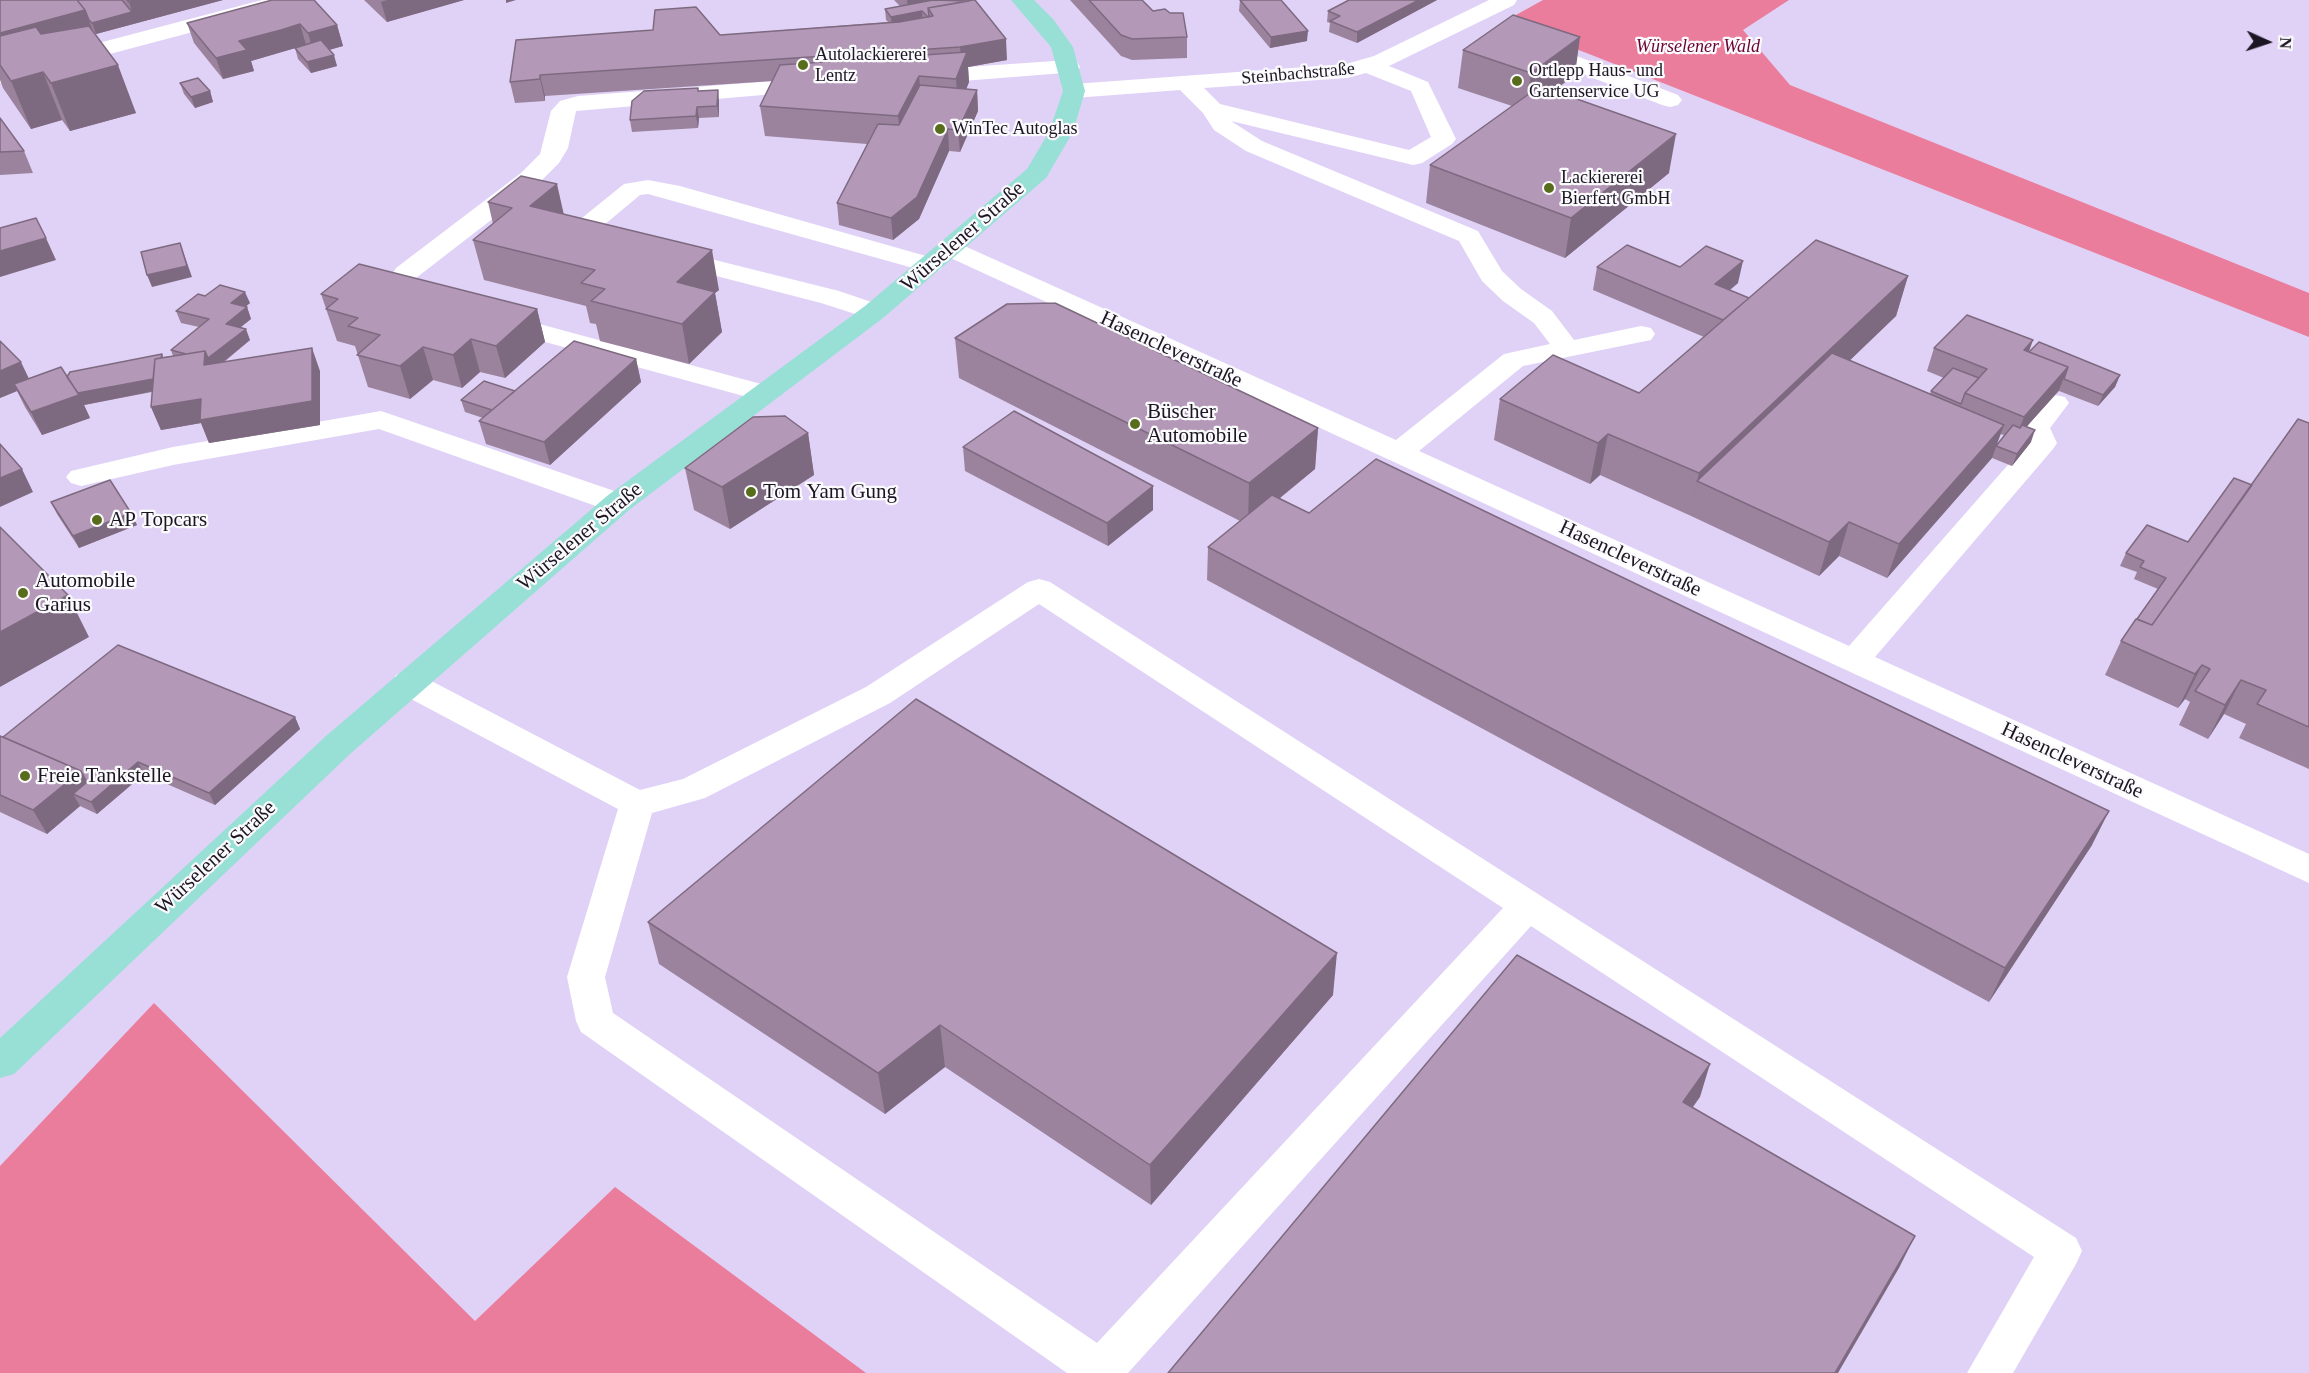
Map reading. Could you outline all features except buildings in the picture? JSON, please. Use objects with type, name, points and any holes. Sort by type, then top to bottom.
[{"type":"main road","name":"Würselener Straße","points":[[0,1062],[338,745],[408,683],[618,504],[762,393],[874,312],[1037,173],[1061,132],[1074,91],[1062,47],[1045,24],[1022,0]]},
{"type":"street","points":[[0,76],[287,0]]},
{"type":"street","name":"Steinbachstraße","points":[[1074,91],[1347,71],[1369,66],[1467,21],[1506,0]]},
{"type":"street","points":[[1467,21],[1488,29]]},
{"type":"street","points":[[1520,41],[1670,99]]},
{"type":"street","points":[[1212,109],[1413,158],[1444,139],[1420,87],[1369,66]]},
{"type":"street","points":[[905,79],[1069,67]]},
{"type":"street","points":[[1186,83],[1212,109],[1222,126],[1254,146],[1469,236],[1491,275],[1512,296],[1543,318],[1567,349]]},
{"type":"street","points":[[762,393],[412,297],[402,291],[400,283],[413,267],[530,178],[550,158],[556,148],[562,111],[568,106],[578,103],[835,84]]},
{"type":"street","name":"Hasencleverstraße","points":[[874,312],[830,297],[590,237],[584,233],[586,227],[633,189],[648,187],[941,257],[1398,453],[2309,869]]},
{"type":"street","points":[[1398,453],[1514,360],[1641,334]]},
{"type":"street","points":[[1854,662],[2043,443],[2036,428],[2055,403]]},
{"type":"street","points":[[81,477],[173,456],[381,420],[618,504]]},
{"type":"street","points":[[408,683],[637,804],[693,789],[878,695],[1039,589],[2061,1251],[1989,1373]]},
{"type":"street","points":[[637,804],[586,977],[595,1021],[1101,1372],[1527,906]]},
{"type":"green space","name":"Würselener Wald","points":[[1543,0],[1789,0],[1743,30],[1790,85],[2309,293],[2309,337],[1505,21]]},
{"type":"green space","points":[[154,1003],[475,1321],[615,1187],[866,1373],[0,1373],[0,1166]]},
{"type":"place","name":"Autolackiererei Lentz","points":[[803,65]]},
{"type":"place","name":"Ortlepp Haus- und Gartenservice UG","points":[[1517,81]]},
{"type":"place","name":"WinTec Autoglas","points":[[940,129]]},
{"type":"place","name":"Lackiererei Bierfert GmbH","points":[[1549,188]]},
{"type":"place","name":"Büscher Automobile","points":[[1135,424]]},
{"type":"place","name":"Tom Yam Gung","points":[[751,492]]},
{"type":"place","name":"AP Topcars","points":[[97,520]]},
{"type":"place","name":"Automobile Garius","points":[[23,593]]},
{"type":"place","name":"Freie Tankstelle","points":[[25,776]]}]
